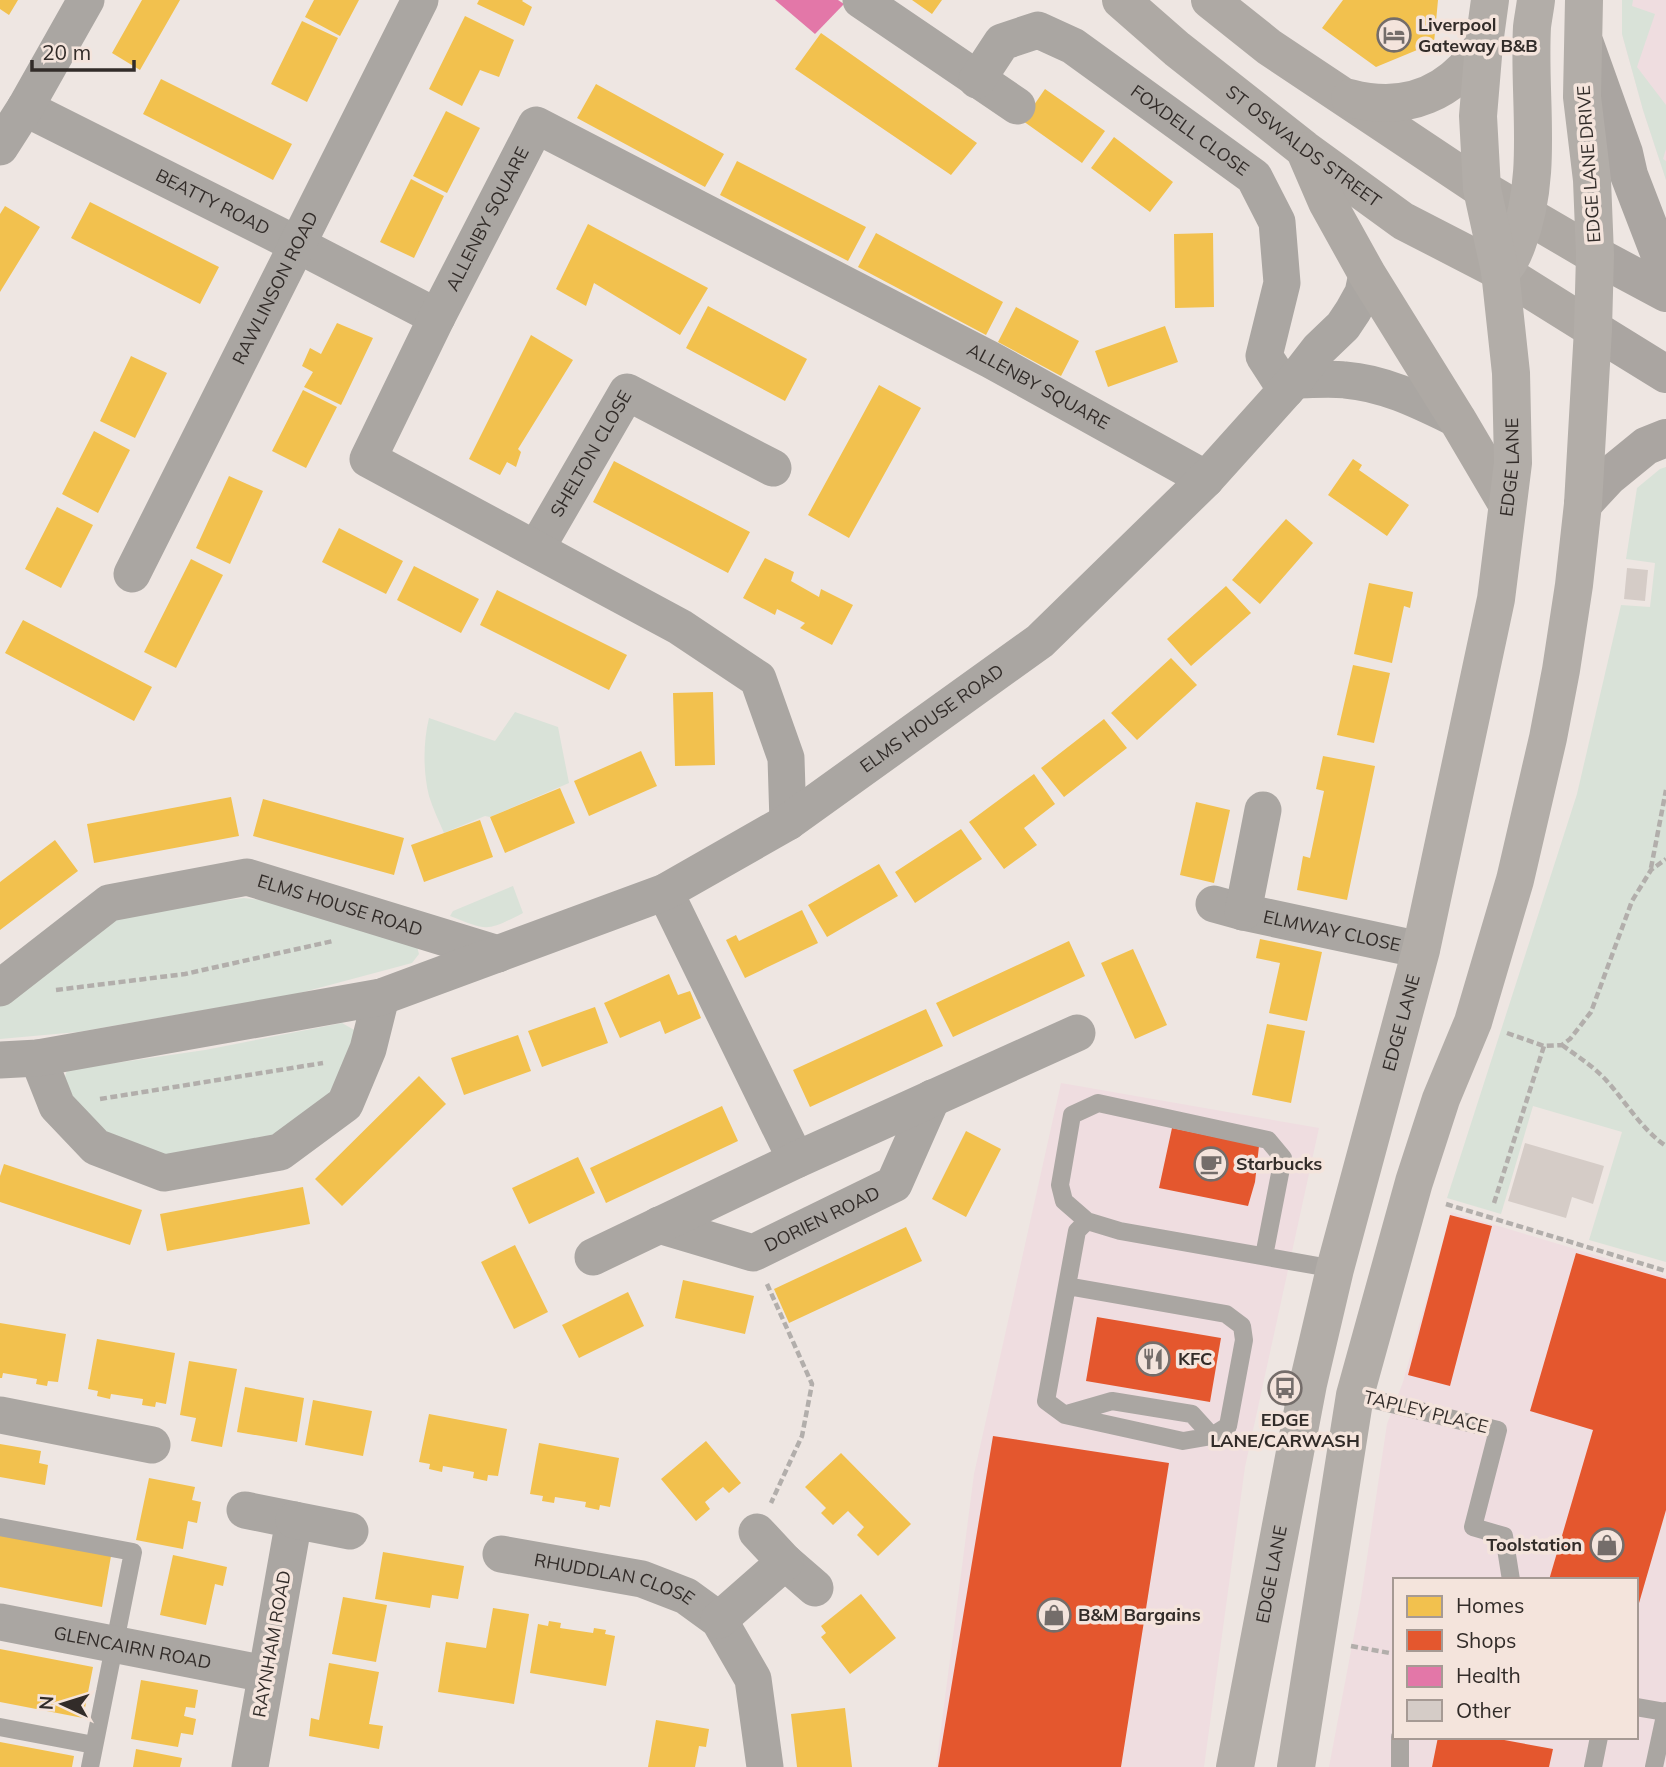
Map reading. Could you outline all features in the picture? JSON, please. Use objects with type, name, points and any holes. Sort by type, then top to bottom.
[{"type":"highway","points":[[1490,0],[1478,116],[1482,189],[1500,271],[1513,255],[1526,216],[1532,171],[1532,26],[1536,0]]},
{"type":"highway","name":"EDGE LANE DRIVE","points":[[1584,0],[1582,97],[1592,180],[1595,255],[1593,329]]},
{"type":"highway","name":"EDGE LANE","points":[[1235,1767],[1308,1384],[1335,1269],[1421,950],[1493,611],[1513,463],[1511,373],[1500,271]]},
{"type":"highway","points":[[1296,1767],[1354,1395],[1411,1194],[1441,1099],[1473,1022],[1515,880],[1548,738],[1568,622],[1583,504],[1593,329]]},
{"type":"highway","points":[[1279,1538],[1323,1388],[1354,1395]]},
{"type":"main road","points":[[1209,0],[1269,47],[1482,189],[1666,293]]},
{"type":"main road","name":"ST OSWALDS STREET","points":[[1136,5],[1177,49],[1304,149],[1403,220],[1500,271],[1593,329]]},
{"type":"main road","points":[[1583,38],[1624,153],[1629,175],[1666,271]]},
{"type":"main road","points":[[1342,96],[1391,104],[1421,98],[1447,84],[1463,71],[1484,44]]},
{"type":"main road","points":[[1304,149],[1327,202],[1367,274],[1458,419],[1507,504]]},
{"type":"main road","points":[[1593,329],[1666,374]]},
{"type":"main road","points":[[1583,504],[1608,477],[1646,446],[1666,438]]},
{"type":"street","points":[[0,147],[86,0]]},
{"type":"street","name":"RAWLINSON ROAD","points":[[132,574],[420,0]]},
{"type":"street","points":[[861,0],[1017,106]]},
{"type":"street","name":"FOXDELL CLOSE","points":[[977,80],[1002,42],[1038,30],[1073,46],[1254,177],[1277,222],[1282,283],[1264,356],[1291,385]]},
{"type":"street","name":"BEATTY ROAD","points":[[24,108],[437,317]]},
{"type":"street","name":"ALLENBY SQUARE","points":[[788,822],[786,758],[758,679],[680,627],[368,459],[437,317],[536,125],[991,360],[1206,479]]},
{"type":"street","name":"ELMS HOUSE ROAD","points":[[0,1060],[38,1058],[381,997],[664,892],[788,822],[1040,641],[1206,479],[1291,385],[1319,349],[1343,326],[1363,293],[1367,274]]},
{"type":"street","points":[[1291,385],[1345,380],[1370,384],[1410,396],[1458,419]]},
{"type":"street","name":"SHELTON CLOSE","points":[[536,548],[627,392],[773,468]]},
{"type":"street","name":"ELMWAY CLOSE","points":[[1263,810],[1229,908],[1421,950]]},
{"type":"street","name":"ELMS HOUSE ROAD","points":[[0,988],[108,903],[247,877],[498,954]]},
{"type":"street","points":[[664,892],[796,1160]]},
{"type":"street","points":[[38,1058],[57,1106],[96,1147],[164,1173],[280,1152],[345,1104],[365,1057],[381,997]]},
{"type":"street","points":[[593,1256],[796,1160],[1077,1033]]},
{"type":"street","name":"DORIEN ROAD","points":[[660,1225],[753,1253],[894,1184],[932,1098]]},
{"type":"street","points":[[0,1415],[152,1445]]},
{"type":"street","points":[[245,1510],[350,1531]]},
{"type":"street","name":"RAYNHAM ROAD","points":[[250,1767],[294,1520]]},
{"type":"street","points":[[757,1532],[785,1562],[815,1588]]},
{"type":"street","name":"RHUDDLAN CLOSE","points":[[501,1554],[642,1579],[686,1596],[719,1620],[753,1679],[765,1767]]},
{"type":"street","points":[[719,1620],[785,1562]]},
{"type":"street","name":"GLENCAIRN ROAD","points":[[0,1622],[266,1674]]},
{"type":"lane","points":[[1264,1256],[1283,1158],[1268,1140],[1098,1103],[1072,1115],[1060,1185],[1064,1201],[1087,1221],[1120,1231],[1335,1269]]},
{"type":"lane","points":[[1067,1286],[1226,1314],[1242,1326],[1244,1340],[1228,1426],[1212,1436],[1182,1441],[1065,1415],[1046,1401],[1077,1231],[1087,1221]]},
{"type":"lane","name":"TAPLEY PLACE","points":[[1354,1395],[1498,1430],[1474,1527],[1504,1535],[1511,1578]]},
{"type":"lane","points":[[1065,1415],[1112,1401],[1192,1414],[1212,1436]]},
{"type":"lane","points":[[0,1527],[133,1552],[90,1767]]},
{"type":"lane","points":[[1638,1707],[1666,1712],[1654,1767]]},
{"type":"lane","points":[[0,1727],[94,1745]]},
{"type":"lane","points":[[1400,1739],[1400,1767]]},
{"type":"lane","points":[[1593,1767],[1599,1739]]},
{"type":"path","points":[[1473,1022],[1544,1046],[1562,1045],[1570,1039],[1591,1012],[1632,901],[1651,870],[1666,790]]},
{"type":"path","points":[[1651,870],[1666,859]]},
{"type":"path","points":[[53,991],[185,974],[334,941]]},
{"type":"path","points":[[1562,1045],[1594,1067],[1653,1137],[1666,1146]]},
{"type":"path","points":[[1494,1203],[1544,1046]]},
{"type":"path","points":[[57,1106],[365,1057]]},
{"type":"path","points":[[1411,1194],[1666,1271]]},
{"type":"path","points":[[753,1253],[812,1384],[802,1436],[757,1532]]},
{"type":"path","points":[[1316,1641],[1393,1654]]},
{"type":"shaded area","points":[[1622,0],[1666,0],[1666,180],[1622,34]]},
{"type":"shaded area","points":[[1622,0],[1633,0],[1632,6],[1655,14],[1637,67],[1666,105],[1666,149],[1663,159],[1666,161],[1666,180],[1622,34]]},
{"type":"shaded area","points":[[1666,467],[1666,1262],[1589,1240],[1622,1132],[1533,1106],[1501,1214],[1447,1198],[1577,794],[1621,605],[1650,607],[1655,563],[1626,559],[1637,488]]},
{"type":"shaded area","points":[[515,712],[558,727],[569,783],[490,817],[485,816],[444,833],[429,796],[426,777],[425,747],[429,718],[495,741]]},
{"type":"shaded area","points":[[513,886],[523,913],[511,919],[494,926],[480,927],[450,916],[453,911]]},
{"type":"shaded area","points":[[244,898],[269,901],[416,943],[419,954],[412,963],[296,994],[78,1032],[0,1039],[0,997],[118,914]]},
{"type":"shaded area","points":[[342,1023],[356,1031],[336,1094],[283,1133],[158,1156],[103,1135],[62,1087],[67,1070],[205,1050]]},
{"type":"shaded area","points":[[1061,1083],[1319,1128],[1245,1467],[1204,1767],[936,1767],[974,1474]]},
{"type":"shaded area","points":[[1451,1212],[1666,1276],[1666,1767],[1329,1767],[1361,1598],[1387,1424],[1403,1382]]},
{"type":"building: Homes","points":[[0,0],[18,0],[9,15],[0,9]]},
{"type":"building: Homes","points":[[142,0],[180,0],[140,70],[112,53]]},
{"type":"building: Homes","points":[[314,0],[359,0],[340,36],[305,17]]},
{"type":"building: Homes","points":[[479,0],[523,0],[532,7],[524,26],[477,4]]},
{"type":"building: Homes","points":[[912,0],[942,0],[932,14]]},
{"type":"building: Homes","points":[[1343,0],[1438,0],[1434,43],[1376,67],[1322,28]]},
{"type":"building: Homes","points":[[465,16],[514,40],[499,77],[480,70],[462,106],[429,89]]},
{"type":"building: Homes","points":[[302,21],[338,38],[307,102],[271,84]]},
{"type":"building: Homes","points":[[821,33],[977,143],[951,175],[795,69]]},
{"type":"building: Homes","points":[[161,79],[292,144],[273,180],[143,114]]},
{"type":"building: Homes","points":[[596,84],[724,154],[705,187],[577,118]]},
{"type":"building: Homes","points":[[1045,89],[1105,131],[1082,163],[1023,121]]},
{"type":"building: Homes","points":[[446,111],[480,128],[447,193],[413,176]]},
{"type":"building: Homes","points":[[1114,137],[1173,182],[1150,212],[1091,168]]},
{"type":"building: Homes","points":[[737,161],[866,227],[848,261],[720,195]]},
{"type":"building: Homes","points":[[411,179],[444,196],[414,258],[380,242]]},
{"type":"building: Homes","points":[[90,202],[219,267],[200,304],[71,238]]},
{"type":"building: Homes","points":[[5,206],[40,227],[0,292],[0,214]]},
{"type":"building: Homes","points":[[588,224],[708,288],[680,335],[594,283],[586,306],[556,289]]},
{"type":"building: Homes","points":[[876,233],[1003,302],[986,335],[858,267]]},
{"type":"building: Homes","points":[[1213,233],[1214,307],[1175,308],[1174,234]]},
{"type":"building: Homes","points":[[708,306],[807,359],[785,401],[686,348]]},
{"type":"building: Homes","points":[[1016,307],[1079,341],[1061,376],[998,342]]},
{"type":"building: Homes","points":[[337,323],[373,338],[341,405],[304,387],[313,372],[302,366],[310,348],[321,354]]},
{"type":"building: Homes","points":[[1165,326],[1178,362],[1108,387],[1095,351]]},
{"type":"building: Homes","points":[[531,335],[573,360],[518,449],[521,452],[516,467],[507,462],[500,475],[469,459]]},
{"type":"building: Homes","points":[[131,356],[167,373],[135,438],[100,421]]},
{"type":"building: Homes","points":[[879,385],[921,408],[849,538],[808,515]]},
{"type":"building: Homes","points":[[303,390],[337,407],[306,468],[272,451]]},
{"type":"building: Homes","points":[[94,431],[130,450],[98,513],[62,494]]},
{"type":"building: Homes","points":[[1353,459],[1362,465],[1359,470],[1409,505],[1387,536],[1328,495]]},
{"type":"building: Homes","points":[[614,461],[750,532],[728,573],[593,502]]},
{"type":"building: Homes","points":[[229,476],[263,491],[230,564],[196,548]]},
{"type":"building: Homes","points":[[57,507],[93,525],[61,588],[25,569]]},
{"type":"building: Homes","points":[[1286,519],[1313,543],[1260,604],[1232,580]]},
{"type":"building: Homes","points":[[339,528],[403,561],[386,594],[322,562]]},
{"type":"building: Homes","points":[[765,558],[794,572],[791,581],[819,597],[821,589],[853,605],[832,645],[800,628],[805,623],[777,609],[775,615],[743,598]]},
{"type":"building: Homes","points":[[191,559],[223,575],[176,668],[144,652]]},
{"type":"building: Homes","points":[[414,566],[479,599],[461,633],[397,600]]},
{"type":"building: Homes","points":[[1369,583],[1413,592],[1410,608],[1404,606],[1392,663],[1354,654]]},
{"type":"building: Homes","points":[[1226,586],[1251,613],[1191,666],[1167,639]]},
{"type":"building: Homes","points":[[497,590],[627,655],[609,690],[480,625]]},
{"type":"building: Homes","points":[[23,620],[152,687],[134,721],[5,653]]},
{"type":"building: Homes","points":[[1171,658],[1197,685],[1137,740],[1111,713]]},
{"type":"building: Homes","points":[[1353,665],[1390,673],[1374,743],[1337,735]]},
{"type":"building: Homes","points":[[713,692],[715,765],[675,766],[673,693]]},
{"type":"building: Homes","points":[[1104,719],[1127,748],[1064,797],[1041,768]]},
{"type":"building: Homes","points":[[641,751],[657,786],[589,816],[574,781]]},
{"type":"building: Homes","points":[[1323,756],[1375,766],[1347,900],[1297,890],[1303,856],[1310,858],[1324,791],[1316,789]]},
{"type":"building: Homes","points":[[1034,774],[1055,804],[1024,828],[1037,845],[1004,869],[969,822]]},
{"type":"building: Homes","points":[[560,788],[575,823],[505,853],[490,817]]},
{"type":"building: Homes","points":[[231,797],[239,836],[94,863],[87,824]]},
{"type":"building: Homes","points":[[263,799],[404,838],[394,875],[253,836]]},
{"type":"building: Homes","points":[[1196,802],[1230,810],[1214,883],[1180,875]]},
{"type":"building: Homes","points":[[480,820],[493,857],[424,882],[411,845]]},
{"type":"building: Homes","points":[[961,829],[982,859],[915,903],[895,872]]},
{"type":"building: Homes","points":[[55,840],[78,871],[0,930],[0,882]]},
{"type":"building: Homes","points":[[879,864],[898,896],[827,937],[808,905]]},
{"type":"building: Homes","points":[[802,910],[818,943],[745,978],[726,940],[736,935],[739,941]]},
{"type":"building: Homes","points":[[1260,939],[1322,952],[1307,1021],[1269,1013],[1280,963],[1256,958]]},
{"type":"building: Homes","points":[[1069,941],[1085,976],[953,1037],[936,1003]]},
{"type":"building: Homes","points":[[1133,949],[1167,1025],[1135,1039],[1101,963]]},
{"type":"building: Homes","points":[[669,974],[678,995],[690,991],[701,1018],[665,1034],[660,1021],[620,1038],[604,1003]]},
{"type":"building: Homes","points":[[595,1007],[608,1043],[542,1067],[528,1031]]},
{"type":"building: Homes","points":[[926,1009],[943,1046],[810,1107],[793,1070]]},
{"type":"building: Homes","points":[[1267,1024],[1305,1031],[1291,1103],[1252,1095]]},
{"type":"building: Homes","points":[[518,1035],[531,1071],[464,1095],[451,1058]]},
{"type":"building: Homes","points":[[419,1076],[446,1104],[342,1206],[315,1179]]},
{"type":"building: Homes","points":[[722,1106],[738,1141],[606,1203],[590,1168]]},
{"type":"building: Homes","points":[[966,1131],[1001,1149],[966,1217],[932,1199]]},
{"type":"building: Homes","points":[[578,1157],[595,1193],[529,1224],[512,1188]]},
{"type":"building: Homes","points":[[4,1164],[142,1210],[130,1245],[0,1202],[0,1176]]},
{"type":"building: Homes","points":[[303,1187],[310,1224],[167,1251],[160,1214]]},
{"type":"building: Homes","points":[[906,1227],[922,1261],[789,1323],[774,1289]]},
{"type":"building: Homes","points":[[515,1245],[548,1312],[514,1329],[481,1262]]},
{"type":"building: Homes","points":[[683,1280],[754,1296],[745,1334],[675,1318]]},
{"type":"building: Homes","points":[[628,1292],[644,1326],[579,1358],[562,1325]]},
{"type":"building: Homes","points":[[0,1323],[66,1334],[58,1382],[48,1381],[47,1386],[36,1384],[37,1379],[3,1373],[0,1378]]},
{"type":"building: Homes","points":[[97,1339],[175,1353],[166,1404],[156,1402],[155,1407],[142,1405],[143,1399],[111,1394],[110,1399],[97,1396],[98,1391],[88,1389]]},
{"type":"building: Homes","points":[[189,1361],[237,1369],[222,1447],[191,1441],[196,1418],[180,1415]]},
{"type":"building: Homes","points":[[245,1387],[304,1398],[297,1442],[237,1432]]},
{"type":"building: Homes","points":[[313,1400],[372,1411],[363,1456],[305,1445]]},
{"type":"building: Homes","points":[[429,1414],[507,1429],[498,1476],[488,1475],[487,1481],[473,1478],[474,1472],[443,1466],[442,1472],[429,1469],[430,1464],[419,1462]]},
{"type":"building: Homes","points":[[706,1441],[741,1483],[729,1493],[723,1487],[705,1502],[710,1509],[696,1521],[661,1479]]},
{"type":"building: Homes","points":[[539,1443],[619,1458],[610,1507],[600,1505],[599,1510],[585,1507],[586,1502],[555,1497],[554,1503],[542,1501],[543,1496],[530,1494]]},
{"type":"building: Homes","points":[[0,1444],[41,1451],[39,1463],[48,1465],[45,1485],[0,1477]]},
{"type":"building: Homes","points":[[841,1453],[911,1524],[878,1556],[857,1535],[864,1527],[848,1511],[833,1525],[821,1513],[826,1508],[805,1487]]},
{"type":"building: Homes","points":[[149,1478],[195,1487],[192,1500],[201,1502],[197,1523],[188,1521],[183,1549],[136,1540]]},
{"type":"building: Homes","points":[[0,1535],[111,1556],[102,1607],[0,1587]]},
{"type":"building: Homes","points":[[383,1552],[464,1566],[458,1599],[432,1595],[430,1608],[375,1599]]},
{"type":"building: Homes","points":[[173,1555],[227,1567],[223,1586],[215,1584],[206,1625],[160,1615]]},
{"type":"building: Homes","points":[[861,1594],[896,1638],[850,1674],[821,1637],[826,1633],[821,1626]]},
{"type":"building: Homes","points":[[343,1597],[387,1605],[376,1662],[332,1654]]},
{"type":"building: Homes","points":[[493,1608],[529,1614],[514,1704],[438,1692],[446,1642],[486,1648]]},
{"type":"building: Homes","points":[[549,1621],[561,1623],[560,1628],[593,1633],[594,1628],[606,1630],[605,1634],[615,1636],[606,1686],[530,1673],[538,1624],[548,1626]]},
{"type":"building: Homes","points":[[0,1649],[93,1667],[83,1718],[0,1702]]},
{"type":"building: Homes","points":[[329,1663],[379,1672],[369,1724],[383,1726],[379,1749],[309,1736],[311,1718],[319,1720]]},
{"type":"building: Homes","points":[[141,1680],[198,1690],[195,1708],[186,1707],[184,1716],[196,1719],[193,1735],[181,1733],[178,1747],[131,1739]]},
{"type":"building: Homes","points":[[845,1708],[852,1767],[797,1767],[791,1714]]},
{"type":"building: Homes","points":[[656,1720],[709,1729],[706,1747],[699,1746],[695,1767],[648,1767]]},
{"type":"building: Homes","points":[[0,1742],[74,1756],[72,1767],[0,1767]]},
{"type":"building: Homes","points":[[136,1749],[182,1758],[180,1767],[133,1767]]},
{"type":"building: Shops","name":"Starbucks","points":[[1172,1128],[1259,1146],[1255,1182],[1248,1206],[1159,1188]]},
{"type":"building: Shops","points":[[1450,1215],[1492,1226],[1450,1386],[1408,1375]]},
{"type":"building: Shops","points":[[1576,1253],[1666,1279],[1666,1510],[1638,1607],[1638,1578],[1550,1578],[1593,1430],[1530,1411]]},
{"type":"building: Shops","name":"KFC","points":[[1097,1317],[1221,1338],[1210,1402],[1086,1381]]},
{"type":"building: Shops","name":"B&M Bargains","points":[[993,1436],[1169,1463],[1121,1767],[938,1767]]},
{"type":"building: Shops","points":[[1438,1739],[1499,1739],[1553,1749],[1549,1767],[1432,1767]]},
{"type":"building: Health","points":[[775,0],[838,0],[844,4],[815,34]]},
{"type":"building: Other","points":[[1627,568],[1648,570],[1645,601],[1624,599]]},
{"type":"building: Other","points":[[1525,1143],[1604,1166],[1593,1204],[1572,1197],[1566,1218],[1508,1201]]},
{"type":"place","name":"Liverpool Gateway B&B","points":[[1394,35]]},
{"type":"place","name":"Starbucks","points":[[1211,1164]]},
{"type":"place","name":"KFC","points":[[1153,1359]]},
{"type":"place","name":"EDGE LANE/CARWASH","points":[[1285,1388]]},
{"type":"place","name":"Toolstation","points":[[1607,1545]]},
{"type":"place","name":"B&M Bargains","points":[[1054,1615]]}]
